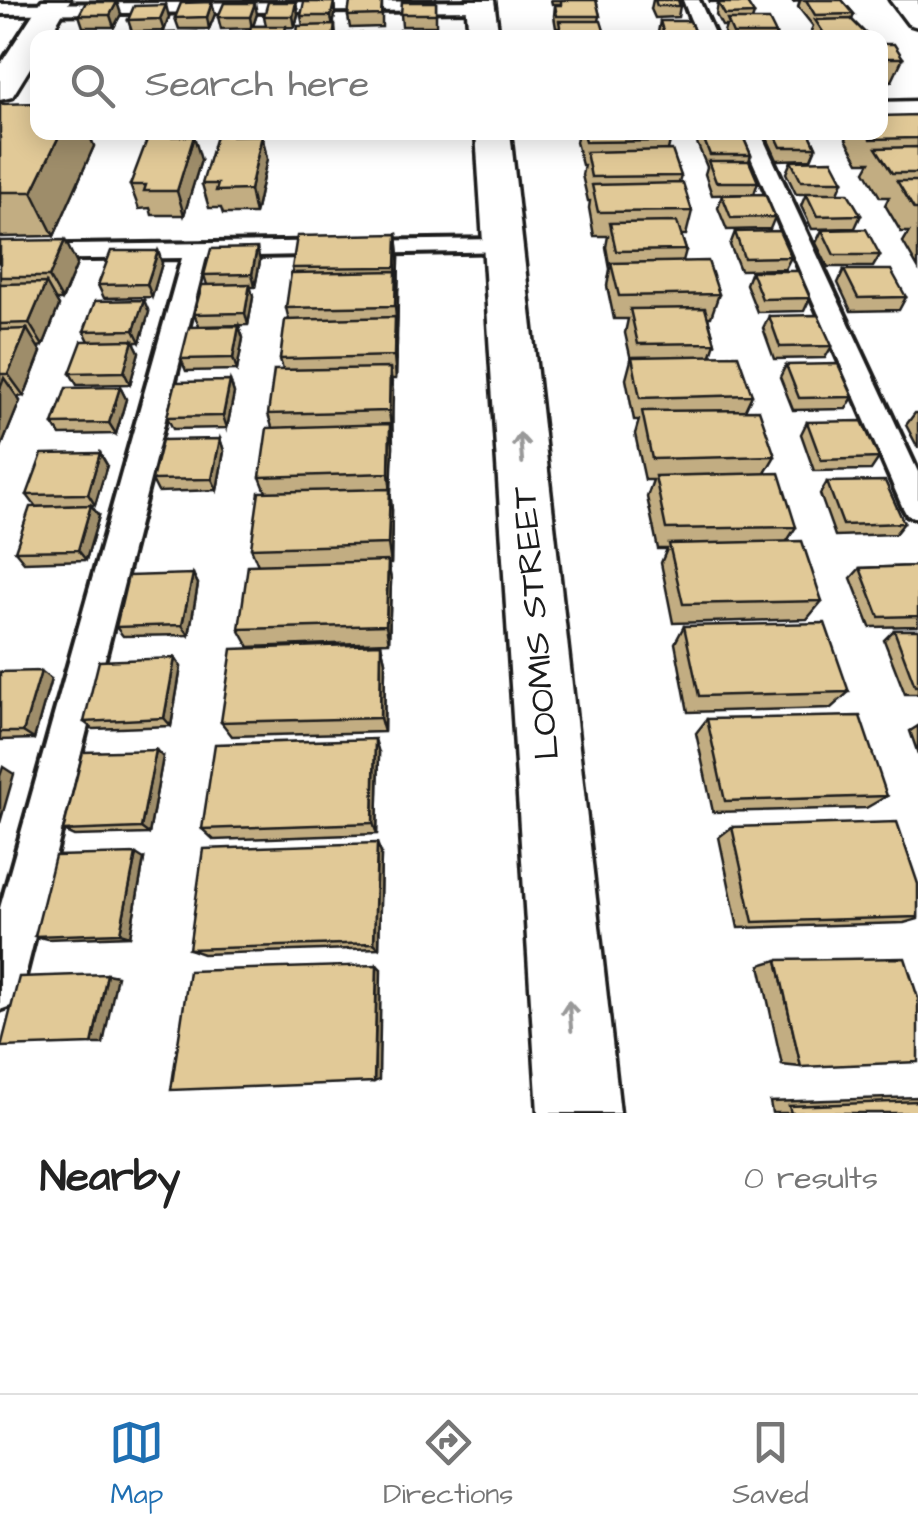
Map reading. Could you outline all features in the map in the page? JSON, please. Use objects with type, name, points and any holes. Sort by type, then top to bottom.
[{"type":"street","points":[[904,0],[918,18]]},
{"type":"street","points":[[481,2],[483,30]]},
{"type":"street","points":[[41,30],[53,4]]},
{"type":"street","points":[[4,111],[30,54]]},
{"type":"street","points":[[888,112],[918,111]]},
{"type":"street","name":"LOOMIS STREET","points":[[494,140],[579,1113]]},
{"type":"lane","points":[[690,0],[703,30]]},
{"type":"lane","points":[[0,9],[53,4],[481,2]]},
{"type":"lane","points":[[754,140],[918,506]]},
{"type":"lane","points":[[0,252],[503,246]]},
{"type":"lane","points":[[0,988],[196,250]]},
{"type":"building","points":[[561,0],[596,0],[600,16],[557,16],[555,5],[561,5]]},
{"type":"building","points":[[655,0],[678,0],[680,6],[657,6]]},
{"type":"building","points":[[806,0],[842,0],[854,14],[815,15]]},
{"type":"building","points":[[382,1],[381,15],[348,16],[350,2]]},
{"type":"building","points":[[86,2],[117,2],[110,15],[79,15]]},
{"type":"building","points":[[212,2],[207,17],[175,18],[181,3]]},
{"type":"building","points":[[268,2],[296,2],[293,16],[264,16]]},
{"type":"building","points":[[304,2],[334,2],[331,16],[301,16]]},
{"type":"building","points":[[402,2],[436,2],[436,14],[401,14]]},
{"type":"building","points":[[224,3],[255,3],[250,17],[218,17]]},
{"type":"building","points":[[718,3],[747,3],[754,14],[725,15]]},
{"type":"building","points":[[166,5],[160,19],[128,20],[134,6]]},
{"type":"building","points":[[851,19],[862,30],[822,30],[815,20]]},
{"type":"building","points":[[727,20],[769,20],[774,30],[731,30]]},
{"type":"building","points":[[559,21],[601,21],[604,30],[561,30]]},
{"type":"building","points":[[660,21],[690,21],[693,30],[663,30]]},
{"type":"building","points":[[335,25],[334,30],[297,30],[298,26]]},
{"type":"building","points":[[251,26],[286,26],[285,30],[250,30]]},
{"type":"building","points":[[888,44],[894,44],[903,58],[888,58]]},
{"type":"building","points":[[30,103],[30,140],[57,140],[32,192],[0,192],[0,104]]},
{"type":"building","points":[[918,115],[918,138],[888,139],[888,116]]},
{"type":"building","points":[[147,140],[193,140],[177,191],[144,191],[146,185],[130,185]]},
{"type":"building","points":[[215,140],[261,140],[250,190],[216,191],[218,184],[202,184]]},
{"type":"building","points":[[585,140],[670,141],[585,142]]},
{"type":"building","points":[[704,140],[744,140],[751,155],[710,155]]},
{"type":"building","points":[[778,140],[813,140],[816,147],[781,147]]},
{"type":"building","points":[[918,147],[918,173],[892,173],[876,148]]},
{"type":"building","points":[[672,150],[681,176],[591,177],[586,152]]},
{"type":"building","points":[[832,160],[843,181],[801,181],[791,161]]},
{"type":"building","points":[[708,161],[749,161],[758,182],[716,182]]},
{"type":"building","points":[[897,181],[918,181],[918,209],[914,209]]},
{"type":"building","points":[[683,183],[692,211],[598,212],[592,185]]},
{"type":"building","points":[[806,193],[848,193],[861,215],[817,216]]},
{"type":"building","points":[[765,194],[775,217],[731,218],[722,195]]},
{"type":"building","points":[[677,222],[686,250],[616,251],[610,223]]},
{"type":"building","points":[[866,229],[880,255],[834,255],[822,230]]},
{"type":"building","points":[[779,231],[791,257],[744,258],[735,232]]},
{"type":"building","points":[[397,234],[396,267],[292,268],[297,236]]},
{"type":"building","points":[[65,240],[49,277],[0,277],[0,241]]},
{"type":"building","points":[[257,248],[252,274],[204,275],[211,249]]},
{"type":"building","points":[[111,251],[158,251],[147,284],[98,285]]},
{"type":"building","points":[[708,261],[719,294],[619,296],[611,263]]},
{"type":"building","points":[[844,270],[891,270],[906,297],[858,298]]},
{"type":"building","points":[[396,271],[395,306],[286,308],[291,273]]},
{"type":"building","points":[[751,271],[798,271],[810,298],[762,299]]},
{"type":"building","points":[[46,283],[29,323],[0,324],[0,284]]},
{"type":"building","points":[[250,284],[245,313],[194,314],[202,285]]},
{"type":"building","points":[[144,300],[134,330],[84,331],[95,301]]},
{"type":"building","points":[[705,308],[715,343],[638,344],[630,309]]},
{"type":"building","points":[[818,315],[832,346],[780,347],[769,316]]},
{"type":"building","points":[[395,317],[394,356],[280,359],[285,320]]},
{"type":"building","points":[[239,326],[233,358],[181,359],[189,327]]},
{"type":"building","points":[[27,329],[8,374],[0,374],[0,330]]},
{"type":"building","points":[[133,340],[124,372],[70,373],[82,341]]},
{"type":"building","points":[[738,355],[752,395],[640,398],[632,357]]},
{"type":"building","points":[[838,364],[853,397],[799,398],[786,365]]},
{"type":"building","points":[[390,368],[389,411],[268,414],[274,370]]},
{"type":"building","points":[[230,381],[223,416],[167,417],[176,382]]},
{"type":"building","points":[[120,387],[109,423],[53,424],[66,388]]},
{"type":"building","points":[[759,410],[775,456],[652,459],[642,411]]},
{"type":"building","points":[[862,421],[879,458],[821,460],[807,422]]},
{"type":"building","points":[[390,424],[389,473],[260,477],[267,428]]},
{"type":"building","points":[[220,439],[212,479],[152,480],[162,440]]},
{"type":"building","points":[[100,453],[88,494],[27,495],[42,454]]},
{"type":"building","points":[[779,473],[796,527],[666,529],[655,476]]},
{"type":"building","points":[[885,481],[904,523],[843,525],[827,482]]},
{"type":"building","points":[[390,489],[388,544],[251,548],[259,492]]},
{"type":"building","points":[[91,505],[78,550],[15,551],[30,507]]},
{"type":"building","points":[[802,541],[822,601],[683,604],[669,544]]},
{"type":"building","points":[[388,561],[386,625],[239,629],[248,565]]},
{"type":"building","points":[[918,566],[918,616],[879,617],[860,568]]},
{"type":"building","points":[[193,574],[182,625],[116,627],[128,576]]},
{"type":"building","points":[[825,623],[849,692],[699,696],[684,626]]},
{"type":"building","points":[[894,630],[918,630],[918,686],[915,686]]},
{"type":"building","points":[[381,644],[380,718],[221,722],[232,649]]},
{"type":"building","points":[[175,658],[164,718],[84,722],[99,661]]},
{"type":"building","points":[[41,671],[23,732],[0,732],[0,672]]},
{"type":"building","points":[[860,716],[887,796],[725,801],[707,719]]},
{"type":"building","points":[[375,739],[373,823],[202,829],[215,744]]},
{"type":"building","points":[[156,750],[141,828],[63,831],[83,752]]},
{"type":"building","points":[[897,822],[918,884],[918,917],[753,922],[732,827]]},
{"type":"building","points":[[377,843],[374,943],[189,949],[203,849]]},
{"type":"building","points":[[136,854],[120,933],[35,936],[55,856]]},
{"type":"building","points":[[905,958],[918,998],[918,1062],[801,1067],[777,960]]},
{"type":"building","points":[[377,965],[374,1082],[171,1090],[189,971]]},
{"type":"building","points":[[107,974],[92,1044],[1,1047],[19,977]]},
{"type":"building","points":[[918,1101],[918,1113],[791,1113],[789,1106]]}]
